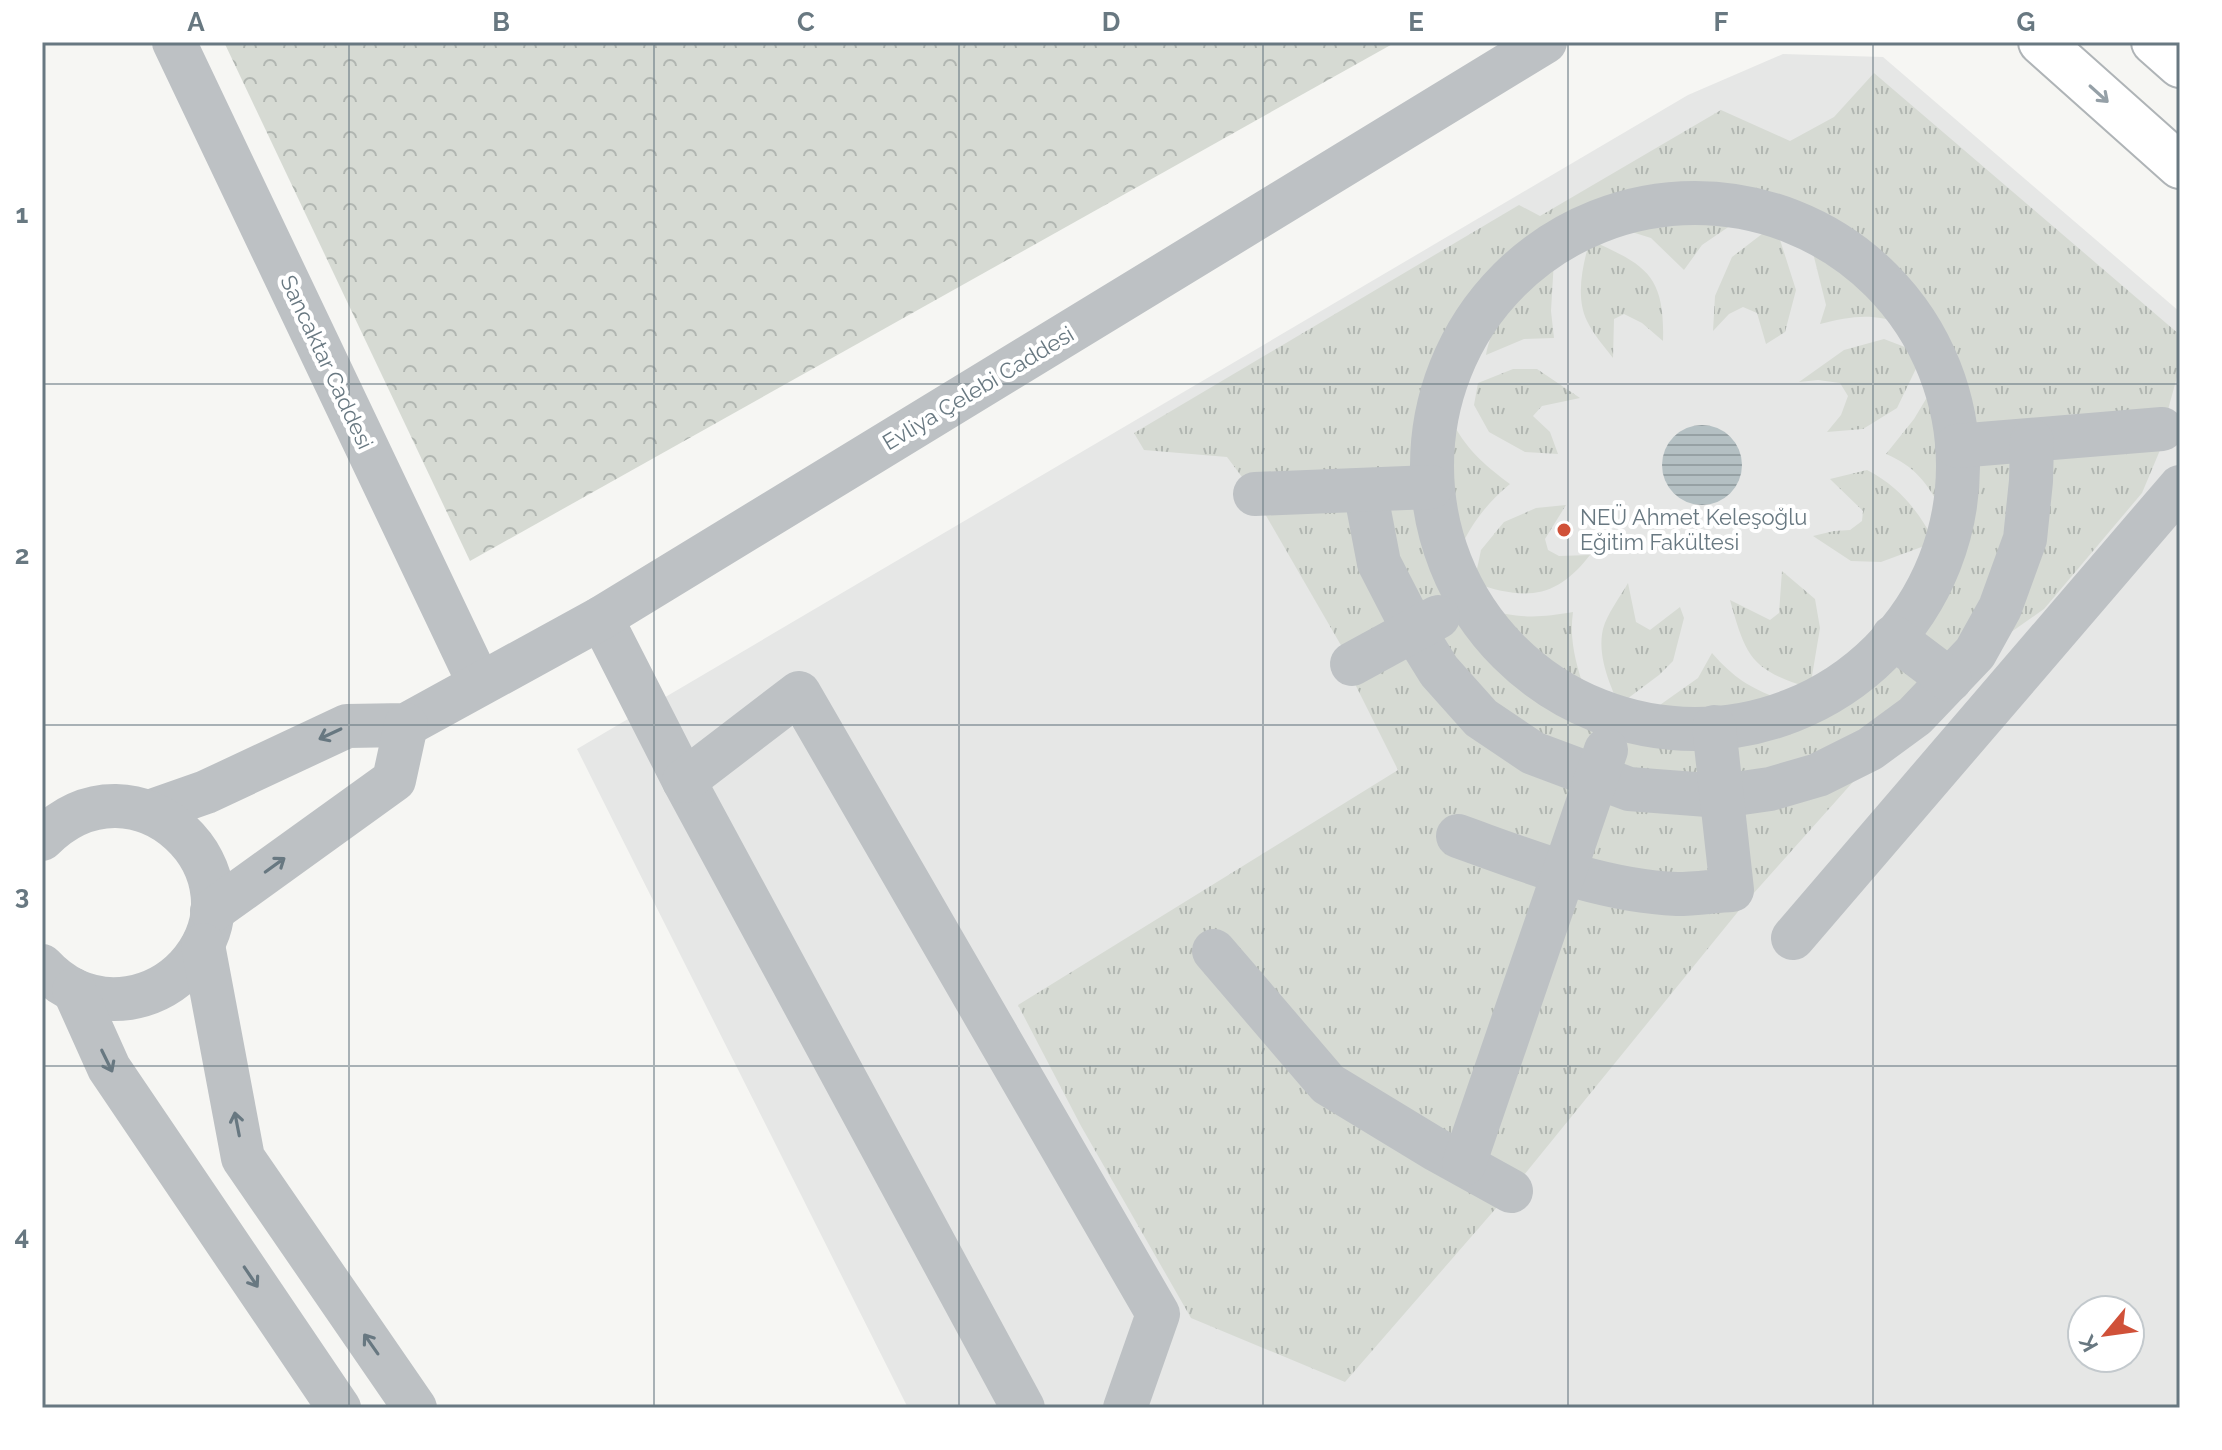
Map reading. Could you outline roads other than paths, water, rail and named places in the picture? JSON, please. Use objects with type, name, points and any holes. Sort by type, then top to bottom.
[{"type":"main road","points":[[2041,42],[2180,166]]},
{"type":"main road","points":[[2154,42],[2180,65]]},
{"type":"street","name":"Sancaktar Caddesi","points":[[174,42],[479,683]]},
{"type":"street","name":"Evliya Çelebi Caddesi","points":[[149,812],[206,792],[347,726],[406,725],[601,618],[1545,42]]},
{"type":"street","points":[[1742,200],[1822,232],[1891,285],[1942,364],[1957,446],[1953,525],[1920,606],[1862,671],[1786,714],[1714,727],[1655,728],[1614,721],[1546,688],[1495,640],[1465,603],[1444,548],[1431,487],[1435,416],[1457,358],[1502,285],[1572,233],[1650,204],[1742,200]]},
{"type":"street","points":[[1957,446],[2162,429]]},
{"type":"street","points":[[1365,490],[1379,563],[1439,671],[1481,718],[1533,753],[1629,789],[1721,796],[1770,789],[1818,775],[1870,749],[1915,716],[1975,653],[2000,608],[2025,539],[2032,441]]},
{"type":"street","points":[[1255,494],[1431,487]]},
{"type":"street","points":[[1793,938],[2180,487]]},
{"type":"street","points":[[1352,664],[1465,603]]},
{"type":"street","points":[[601,618],[684,781],[1023,1408]]},
{"type":"street","points":[[1893,637],[1950,680]]},
{"type":"street","points":[[684,781],[799,693],[1158,1314],[1125,1408]]},
{"type":"street","points":[[1464,1164],[1598,777],[1614,721]]},
{"type":"street","points":[[54,979],[84,995],[115,1000],[146,996],[174,981],[208,928],[394,780],[406,725]]},
{"type":"street","points":[[1458,836],[1563,873],[1616,885],[1676,894],[1732,890],[1714,727]]},
{"type":"street","points":[[42,837],[69,817],[100,806],[132,806],[162,817],[189,839],[206,867],[212,899],[208,928],[243,1158],[415,1408]]},
{"type":"street","points":[[1214,951],[1328,1084],[1511,1191]]},
{"type":"street","points":[[54,979],[109,1068],[339,1408]]},
{"type":"place","name":"NEÜ Ahmet Keleşoğlu Eğitim Fakültesi","points":[[1564,530]]}]
